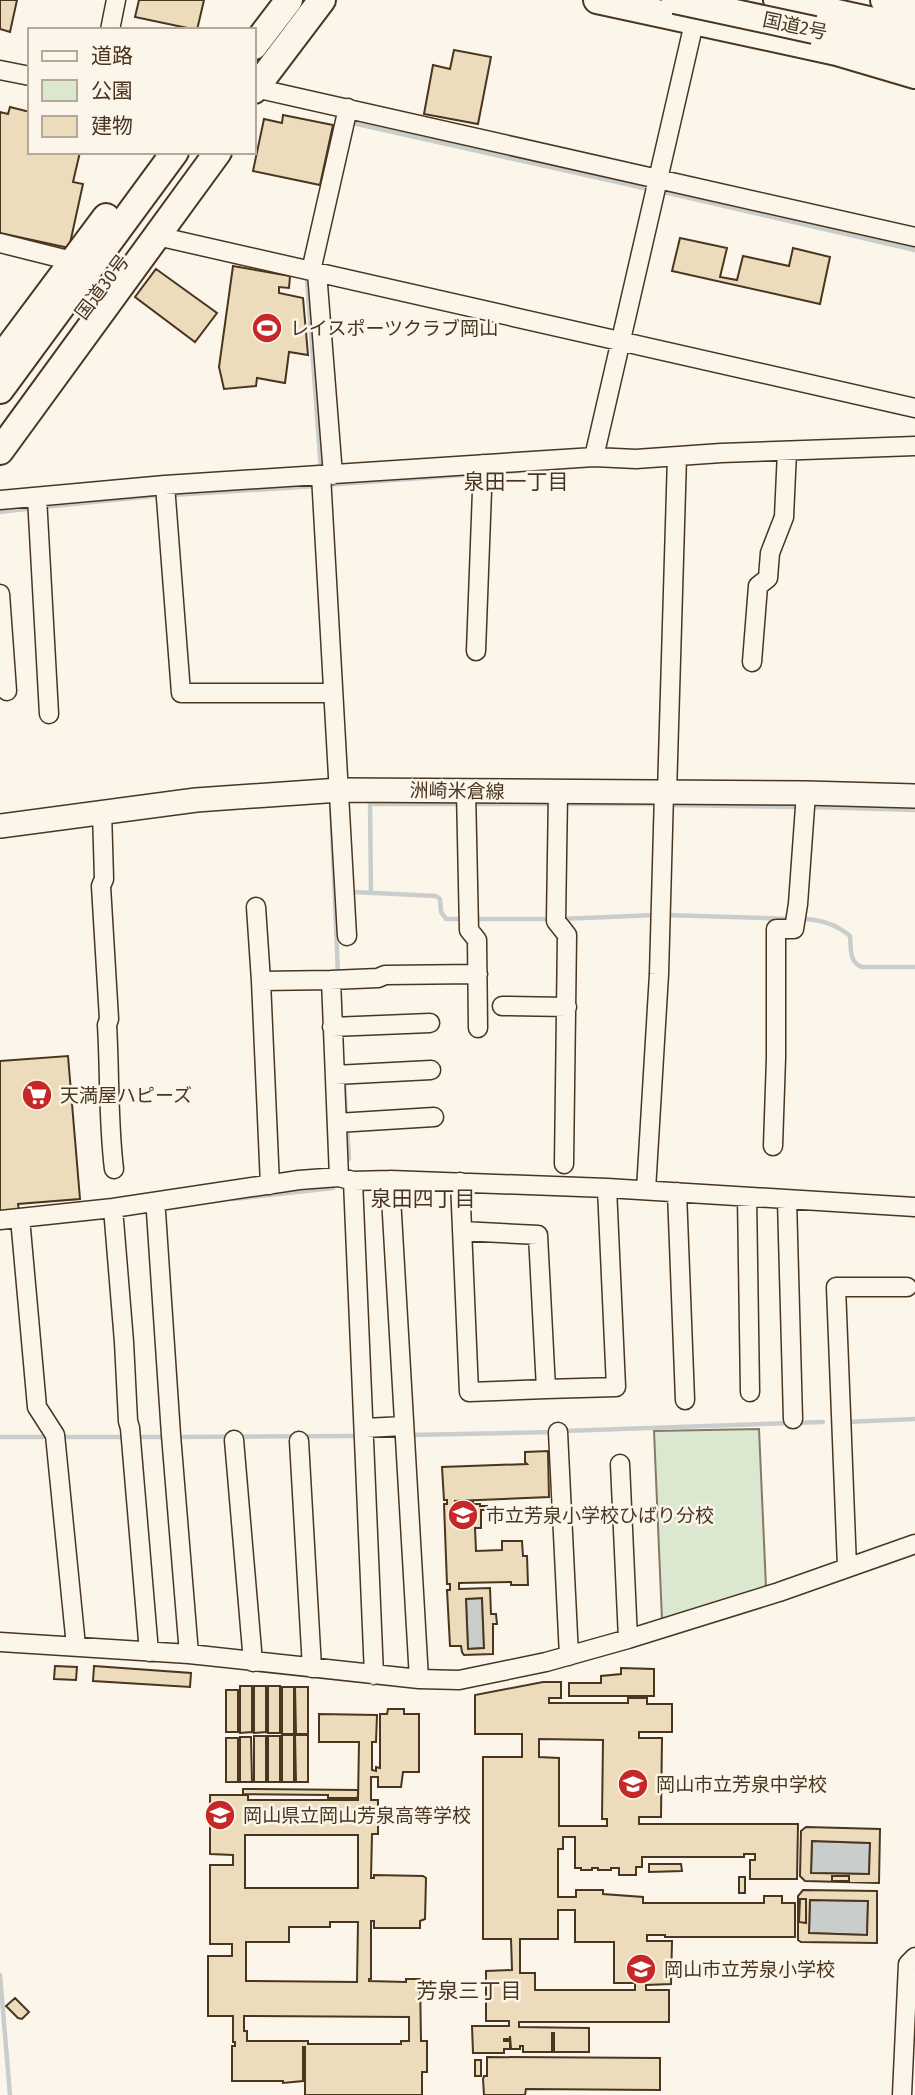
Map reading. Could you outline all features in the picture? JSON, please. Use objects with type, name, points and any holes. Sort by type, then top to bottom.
[{"type":"highway","points":[[245,28],[266,0]]},
{"type":"highway","points":[[256,43],[289,0]]},
{"type":"highway","points":[[256,87],[322,0]]},
{"type":"highway","points":[[597,0],[696,11],[915,75]]},
{"type":"highway","name":"国道2号","points":[[674,0],[915,30]]},
{"type":"highway","name":"国道2号","points":[[777,0],[816,19],[915,52]]},
{"type":"highway","points":[[884,0],[915,7]]},
{"type":"highway","points":[[0,359],[154,154]]},
{"type":"highway","name":"国道30号","points":[[0,424],[174,154]]},
{"type":"highway","name":"国道30号","points":[[0,390],[204,154]]},
{"type":"highway","points":[[0,451],[217,154]]},
{"type":"main road","name":"洲崎米倉線","points":[[0,826],[196,800],[340,790],[558,793],[806,803],[915,796]]},
{"type":"street","points":[[110,28],[116,0]]},
{"type":"street","points":[[594,457],[696,11]]},
{"type":"street","points":[[0,70],[28,76]]},
{"type":"street","points":[[256,91],[346,117],[658,179],[915,237]]},
{"type":"street","points":[[346,117],[314,272],[324,478],[328,693],[340,790],[347,936]]},
{"type":"street","points":[[158,236],[915,408]]},
{"type":"street","points":[[0,243],[72,261]]},
{"type":"street","points":[[0,500],[38,504],[324,478],[482,471],[594,457],[677,461],[915,446]]},
{"type":"street","points":[[752,662],[758,586],[768,578],[770,552],[784,517],[787,456]]},
{"type":"street","points":[[646,1190],[661,915],[677,461]]},
{"type":"street","points":[[476,651],[482,471]]},
{"type":"street","points":[[166,491],[181,693],[328,693]]},
{"type":"street","points":[[38,504],[49,713]]},
{"type":"street","points":[[0,594],[7,691]]},
{"type":"street","points":[[466,792],[468,919],[469,930],[477,940],[478,1028]]},
{"type":"street","points":[[558,793],[556,918],[567,935],[565,1164]]},
{"type":"street","points":[[773,1146],[776,929],[794,929],[806,803]]},
{"type":"street","points":[[102,813],[104,879],[101,886],[109,1019],[109,1131],[114,1169]]},
{"type":"street","points":[[256,907],[270,1185]]},
{"type":"street","points":[[261,981],[478,974]]},
{"type":"street","points":[[336,980],[346,1179],[365,1433],[374,1675]]},
{"type":"street","points":[[502,1006],[567,1007]]},
{"type":"street","points":[[338,1027],[430,1023]]},
{"type":"street","points":[[341,1074],[431,1070]]},
{"type":"street","points":[[344,1122],[433,1117]]},
{"type":"street","points":[[0,1220],[20,1222],[113,1212],[299,1180],[346,1179],[646,1190],[677,1197],[788,1205],[915,1207]]},
{"type":"street","points":[[390,1180],[419,1679]]},
{"type":"street","points":[[460,1182],[469,1392],[616,1387],[607,1188]]},
{"type":"street","points":[[677,1197],[685,1400]]},
{"type":"street","points":[[747,1202],[750,1392]]},
{"type":"street","points":[[788,1205],[793,1419]]},
{"type":"street","points":[[113,1212],[149,1652]]},
{"type":"street","points":[[156,1212],[189,1654]]},
{"type":"street","points":[[20,1222],[37,1407],[55,1434],[76,1646]]},
{"type":"street","points":[[462,1231],[538,1236],[546,1389]]},
{"type":"street","points":[[847,1567],[836,1287],[907,1287]]},
{"type":"street","points":[[365,1433],[404,1432]]},
{"type":"street","points":[[558,1432],[569,1656]]},
{"type":"street","points":[[234,1440],[253,1662]]},
{"type":"street","points":[[299,1441],[312,1668]]},
{"type":"street","points":[[620,1464],[628,1639]]},
{"type":"street","points":[[0,1642],[189,1654],[374,1675],[459,1680],[569,1656],[628,1639],[779,1592],[915,1544]]},
{"type":"street","points":[[902,2095],[913,1961]]},
{"type":"green space","points":[[759,1429],[766,1587],[662,1620],[654,1431]]},
{"type":"shaded area","points":[[482,1598],[484,1648],[468,1649],[466,1599]]},
{"type":"shaded area","points":[[812,1841],[870,1843],[869,1874],[811,1873]]},
{"type":"shaded area","points":[[810,1900],[868,1901],[867,1935],[809,1933]]},
{"type":"building","points":[[0,0],[17,0],[10,32],[0,29]]},
{"type":"building","points":[[139,0],[204,0],[197,28],[135,17]]},
{"type":"building","points":[[454,50],[491,57],[478,124],[424,114],[433,65],[450,69]]},
{"type":"building","points":[[10,107],[28,112],[28,154],[80,154],[73,182],[83,184],[69,248],[0,233],[0,112],[8,114]]},
{"type":"building","points":[[283,115],[333,125],[320,185],[253,171],[264,119],[282,123]]},
{"type":"building","points":[[680,238],[727,248],[720,277],[737,280],[743,256],[789,266],[793,248],[830,257],[820,304],[672,271]]},
{"type":"building","points":[[233,266],[290,276],[289,288],[279,287],[279,293],[303,298],[308,355],[289,352],[285,383],[257,378],[256,386],[224,389],[219,367]]},
{"type":"building","points":[[156,269],[217,313],[195,342],[135,297]]},
{"type":"building","points":[[68,1056],[80,1199],[18,1204],[19,1211],[0,1213],[0,1061]]},
{"type":"building","points":[[548,1451],[549,1497],[455,1501],[487,1506],[487,1510],[481,1510],[481,1528],[475,1528],[476,1551],[502,1550],[502,1541],[522,1541],[523,1556],[527,1556],[528,1585],[511,1585],[511,1582],[459,1583],[459,1589],[490,1588],[491,1614],[496,1614],[497,1624],[493,1624],[493,1654],[464,1655],[461,1646],[450,1646],[447,1590],[450,1590],[450,1584],[447,1584],[444,1504],[447,1504],[447,1500],[444,1500],[442,1467],[527,1464],[525,1452]],"holes":[[[482,1598],[484,1648],[468,1649],[466,1599]]]},
{"type":"building","points":[[55,1666],[77,1667],[76,1680],[54,1679]]},
{"type":"building","points":[[94,1666],[191,1673],[190,1687],[93,1681]]},
{"type":"building","points":[[621,1668],[654,1669],[654,1696],[569,1696],[569,1683],[601,1683],[601,1676],[621,1674]]},
{"type":"building","points":[[543,1682],[561,1682],[561,1698],[549,1698],[549,1703],[628,1703],[628,1698],[647,1698],[647,1704],[672,1704],[672,1732],[639,1732],[639,1738],[662,1738],[661,1817],[639,1817],[639,1824],[798,1824],[797,1879],[750,1879],[750,1860],[755,1860],[755,1854],[744,1854],[744,1857],[642,1857],[642,1867],[636,1867],[636,1875],[619,1875],[619,1868],[581,1870],[575,1868],[575,1837],[563,1837],[563,1849],[558,1849],[558,1897],[576,1897],[576,1890],[603,1890],[603,1894],[643,1897],[643,1903],[764,1903],[764,1896],[782,1896],[782,1903],[795,1903],[795,1937],[647,1935],[647,1941],[672,1941],[671,1984],[646,1985],[646,1990],[669,1990],[669,2022],[519,2022],[519,2027],[589,2028],[589,2052],[554,2052],[552,2033],[552,2052],[523,2052],[523,2046],[520,2046],[520,2049],[511,2049],[510,2036],[510,2039],[504,2039],[510,2041],[510,2049],[504,2049],[504,2053],[473,2053],[472,2026],[509,2026],[509,2021],[486,2021],[486,1971],[512,1970],[511,1939],[483,1939],[483,1757],[522,1757],[522,1734],[475,1734],[475,1695]],"holes":[[[539,1739],[603,1740],[602,1819],[607,1819],[607,1826],[559,1826],[559,1758],[539,1757]],[[558,1910],[575,1910],[575,1942],[614,1942],[614,1983],[635,1983],[635,1990],[535,1990],[535,1973],[520,1973],[520,1939],[558,1939]]]},
{"type":"building","points":[[240,1686],[252,1686],[252,1732],[240,1733]]},
{"type":"building","points":[[254,1686],[266,1686],[266,1732],[254,1733]]},
{"type":"building","points":[[268,1686],[280,1686],[280,1733],[268,1733]]},
{"type":"building","points":[[282,1687],[294,1687],[294,1734],[282,1734]]},
{"type":"building","points":[[295,1687],[308,1687],[308,1734],[296,1734]]},
{"type":"building","points":[[226,1690],[238,1690],[238,1732],[226,1732]]},
{"type":"building","points":[[388,1709],[404,1709],[404,1714],[419,1714],[419,1772],[403,1772],[401,1787],[378,1787],[378,1777],[371,1777],[371,1800],[378,1800],[378,1834],[372,1834],[371,1878],[374,1878],[374,1875],[426,1878],[425,1919],[420,1921],[420,1928],[374,1928],[374,1921],[371,1921],[369,1981],[406,1982],[406,1979],[420,1979],[421,2041],[427,2041],[427,2072],[422,2072],[422,2095],[305,2095],[305,2047],[303,2081],[232,2081],[232,2046],[235,2046],[233,2016],[208,2016],[208,1956],[232,1956],[232,1944],[210,1944],[210,1865],[233,1865],[233,1855],[210,1854],[210,1795],[248,1795],[248,1800],[358,1800],[359,1742],[319,1742],[319,1714],[377,1715],[376,1742],[372,1742],[372,1770],[376,1771],[376,1767],[380,1768],[380,1714],[387,1714]],"holes":[[[245,1835],[358,1835],[358,1888],[245,1888]],[[330,1922],[358,1922],[357,1982],[246,1981],[246,1942],[289,1942],[289,1927],[330,1927]],[[244,2016],[409,2017],[409,2041],[401,2041],[401,2044],[247,2041],[247,2031],[244,2031]]]},
{"type":"building","points":[[282,1735],[294,1735],[294,1782],[282,1782]]},
{"type":"building","points":[[295,1735],[308,1735],[308,1782],[296,1782]]},
{"type":"building","points":[[254,1736],[266,1736],[266,1782],[254,1782]]},
{"type":"building","points":[[268,1736],[280,1736],[280,1782],[268,1782]]},
{"type":"building","points":[[240,1737],[251,1737],[252,1782],[240,1782]]},
{"type":"building","points":[[226,1738],[238,1738],[238,1782],[226,1782]]},
{"type":"building","points":[[243,1789],[358,1790],[358,1797],[243,1794]]},
{"type":"building","points":[[806,1827],[880,1829],[879,1883],[805,1881],[800,1876],[801,1831]],"holes":[[[812,1841],[870,1843],[869,1874],[811,1873]],[[832,1876],[849,1876],[849,1881],[832,1881]]]},
{"type":"building","points":[[649,1864],[681,1864],[682,1871],[649,1872]]},
{"type":"building","points":[[832,1876],[849,1876],[849,1881],[832,1881]]},
{"type":"building","points":[[739,1877],[745,1877],[745,1893],[739,1893]]},
{"type":"building","points":[[803,1890],[877,1891],[877,1943],[801,1942],[798,1940],[798,1896]],"holes":[[[800,1899],[806,1899],[806,1923],[799,1922]],[[810,1900],[868,1901],[867,1935],[809,1933]]]},
{"type":"building","points":[[800,1899],[806,1899],[806,1923],[799,1922]]},
{"type":"building","points":[[15,1998],[29,2012],[22,2019],[6,2006]]},
{"type":"building","points":[[487,2057],[660,2058],[660,2090],[526,2089],[525,2095],[484,2095],[483,2079],[487,2076]]},
{"type":"building","points":[[475,2060],[481,2060],[481,2076],[475,2076]]},
{"type":"waterway","points":[[348,122],[644,188]]},
{"type":"waterway","points":[[664,192],[915,250]]},
{"type":"waterway","points":[[307,279],[321,470]]},
{"type":"waterway","points":[[486,473],[519,471]]},
{"type":"waterway","points":[[325,485],[477,474]]},
{"type":"waterway","points":[[172,495],[317,486]]},
{"type":"waterway","points":[[43,507],[163,495]]},
{"type":"waterway","points":[[0,512],[34,508]]},
{"type":"waterway","points":[[331,803],[338,974]]},
{"type":"waterway","points":[[371,892],[370,804],[455,804]]},
{"type":"waterway","points":[[475,804],[549,804]]},
{"type":"waterway","points":[[564,804],[659,804]]},
{"type":"waterway","points":[[667,805],[802,807]]},
{"type":"waterway","points":[[811,807],[915,810]]},
{"type":"waterway","points":[[354,892],[436,896],[440,899],[441,912],[446,919],[464,919]]},
{"type":"waterway","points":[[560,919],[656,915]]},
{"type":"waterway","points":[[665,915],[793,919]]},
{"type":"waterway","points":[[473,919],[551,919]]},
{"type":"waterway","points":[[801,919],[827,923],[850,936],[853,958],[862,967],[915,967]]},
{"type":"waterway","points":[[344,1080],[346,1117]]},
{"type":"waterway","points":[[347,1126],[349,1159]]},
{"type":"waterway","points":[[234,1199],[333,1188]]},
{"type":"waterway","points":[[846,1422],[915,1419]]},
{"type":"waterway","points":[[563,1431],[823,1422]]},
{"type":"waterway","points":[[409,1435],[554,1432]]},
{"type":"waterway","points":[[381,1436],[400,1435]]},
{"type":"waterway","points":[[174,1437],[358,1436]]},
{"type":"waterway","points":[[0,1437],[48,1437]]},
{"type":"waterway","points":[[61,1437],[127,1437]]},
{"type":"waterway","points":[[136,1437],[166,1437]]},
{"type":"waterway","points":[[0,1975],[10,2095]]},
{"type":"place","name":"レイスポーツクラブ岡山","points":[[267,328]]},
{"type":"place","name":"天満屋ハピーズ","points":[[37,1095]]},
{"type":"place","name":"市立芳泉小学校ひばり分校","points":[[463,1515]]},
{"type":"place","name":"岡山市立芳泉中学校","points":[[633,1784]]},
{"type":"place","name":"岡山県立岡山芳泉高等学校","points":[[220,1815]]},
{"type":"place","name":"岡山市立芳泉小学校","points":[[641,1969]]},
{"type":"district","name":"泉田一丁目","points":[[516,482]]},
{"type":"district","name":"泉田四丁目","points":[[423,1199]]},
{"type":"district","name":"芳泉三丁目","points":[[469,1991]]}]
